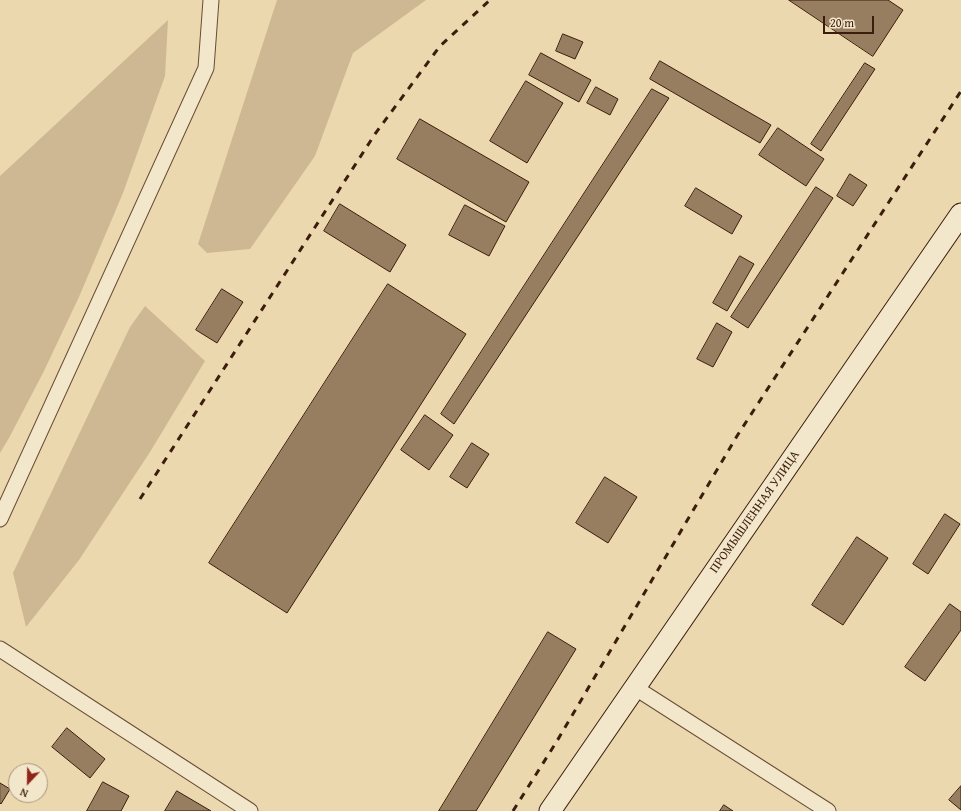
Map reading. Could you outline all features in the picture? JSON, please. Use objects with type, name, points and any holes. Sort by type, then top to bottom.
[{"type":"main road","name":"ПРОМЫШЛЕННАЯ УЛИЦА","points":[[550,811],[961,214]]},
{"type":"street","points":[[0,519],[206,68],[211,0]]},
{"type":"street","points":[[0,649],[250,811]]},
{"type":"street","points":[[634,687],[828,811]]},
{"type":"shaded area","points":[[277,0],[426,0],[353,53],[315,156],[250,249],[207,253],[198,244]]},
{"type":"shaded area","points":[[168,20],[165,76],[123,193],[79,297],[43,373],[0,453],[0,176]]},
{"type":"shaded area","points":[[145,306],[205,361],[150,452],[79,560],[26,627],[13,573],[130,327]]},
{"type":"building","points":[[789,0],[888,0],[903,10],[873,56]]},
{"type":"building","points":[[563,34],[583,42],[575,59],[556,51]]},
{"type":"building","points":[[541,53],[591,80],[579,102],[529,75]]},
{"type":"building","points":[[660,61],[771,125],[760,143],[650,79]]},
{"type":"building","points":[[865,63],[875,69],[821,151],[811,144]]},
{"type":"building","points":[[526,81],[563,103],[527,163],[490,141]]},
{"type":"building","points":[[596,87],[618,99],[610,115],[587,103]]},
{"type":"building","points":[[652,89],[669,98],[454,424],[441,414]]},
{"type":"building","points":[[420,119],[529,182],[506,222],[397,159]]},
{"type":"building","points":[[778,128],[824,159],[806,186],[759,155]]},
{"type":"building","points":[[850,174],[867,185],[853,206],[837,196]]},
{"type":"building","points":[[816,187],[833,198],[748,328],[731,317]]},
{"type":"building","points":[[696,188],[742,216],[732,234],[685,206]]},
{"type":"building","points":[[340,204],[406,245],[390,272],[324,231]]},
{"type":"building","points":[[465,205],[505,226],[489,256],[449,235]]},
{"type":"building","points":[[740,256],[754,264],[727,311],[713,303]]},
{"type":"building","points":[[388,284],[466,334],[287,613],[209,563]]},
{"type":"building","points":[[222,289],[243,302],[217,343],[196,330]]},
{"type":"building","points":[[717,323],[732,332],[713,367],[697,359]]},
{"type":"building","points":[[425,415],[453,435],[429,470],[401,450]]},
{"type":"building","points":[[472,443],[489,454],[467,488],[450,477]]},
{"type":"building","points":[[605,477],[637,497],[608,543],[576,523]]},
{"type":"building","points":[[945,514],[960,524],[928,574],[913,564]]},
{"type":"building","points":[[857,537],[888,558],[843,625],[812,605]]},
{"type":"building","points":[[950,604],[961,612],[961,630],[925,681],[905,667]]},
{"type":"building","points":[[548,632],[576,649],[476,811],[439,811]]},
{"type":"building","points":[[67,728],[105,759],[90,778],[52,747]]},
{"type":"building","points":[[103,782],[129,796],[121,811],[87,811]]},
{"type":"building","points":[[0,783],[8,788],[8,792],[1,804]]},
{"type":"building","points":[[961,786],[961,810],[949,800]]},
{"type":"building","points":[[177,791],[211,811],[165,811]]},
{"type":"building","points":[[724,805],[733,811],[720,811]]},
{"type":"railway","points":[[140,499],[375,134],[440,46],[490,0]]},
{"type":"railway","points":[[513,811],[557,741],[737,436],[961,91]]}]
